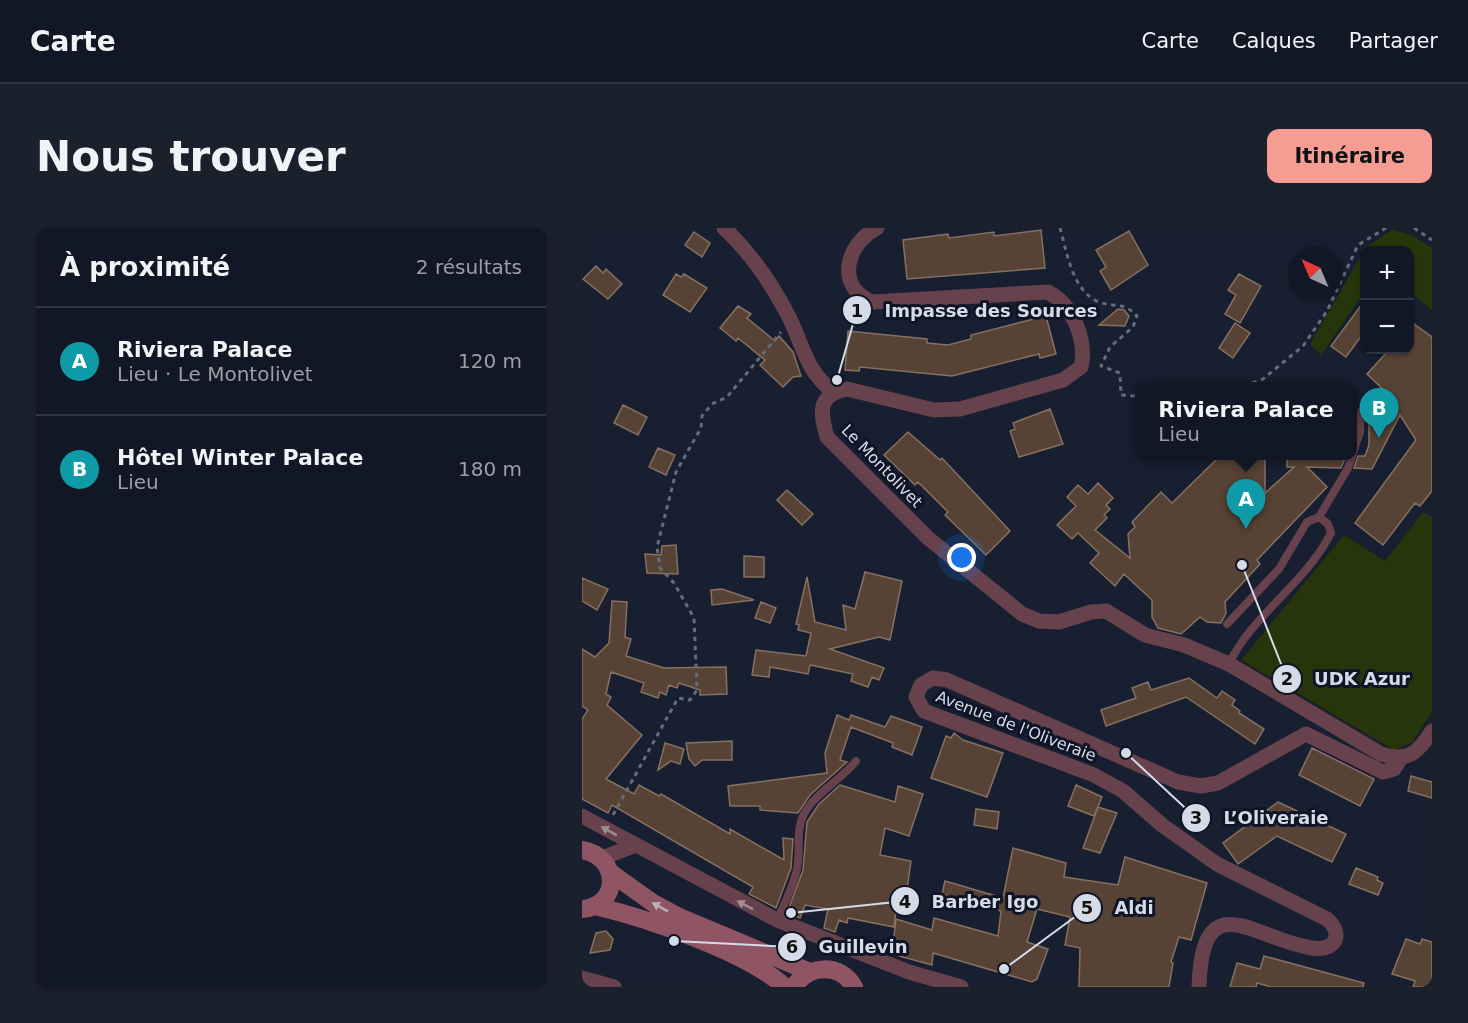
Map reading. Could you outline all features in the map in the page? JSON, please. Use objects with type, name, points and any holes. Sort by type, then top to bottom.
[{"type":"street","points":[[724,228],[767,276],[790,320],[808,366],[832,392],[847,388],[934,410],[960,409],[1063,380],[1081,367],[1085,352],[1070,309],[1062,299],[1048,292],[872,302],[858,296],[850,286],[851,258],[856,244],[866,234],[877,228]]},
{"type":"street","name":"Le Montolivet","points":[[832,392],[824,402],[821,416],[827,437],[928,538],[1022,614],[1039,621],[1059,622],[1091,612],[1106,611],[1145,635],[1184,645],[1229,664],[1372,749],[1401,759]]},
{"type":"street","name":"Avenue de l'Oliveraie","points":[[1199,987],[1201,953],[1205,941],[1215,930],[1227,924],[1242,924],[1308,948],[1321,950],[1331,945],[1337,937],[1336,930],[1327,919],[1217,864],[1162,825],[1123,791],[1094,775],[924,711],[916,697],[921,685],[933,678],[947,680],[1178,782],[1202,786],[1232,778],[1306,734],[1383,772],[1394,769],[1401,759]]},
{"type":"street","points":[[1401,759],[1421,747],[1432,731]]},
{"type":"street","points":[[582,816],[777,920],[856,953],[961,987]]},
{"type":"street","points":[[606,865],[636,845]]},
{"type":"street","points":[[582,849],[653,903],[677,916],[810,972],[834,970],[849,981],[856,953]]},
{"type":"street","points":[[588,907],[610,888],[606,865]]},
{"type":"street","points":[[588,907],[630,914],[684,935],[770,973],[785,987]]},
{"type":"street","points":[[794,987],[810,972]]},
{"type":"street","points":[[582,978],[614,987]]},
{"type":"lane","points":[[1357,438],[1360,411]]},
{"type":"lane","points":[[1227,624],[1279,569],[1307,522],[1319,517],[1348,468],[1350,460]]},
{"type":"lane","points":[[1229,664],[1238,644],[1272,609],[1323,548],[1330,533],[1328,524],[1319,517]]},
{"type":"lane","points":[[777,920],[792,889],[798,866],[800,827],[804,814],[816,798],[842,778],[856,761]]},
{"type":"path","points":[[1060,228],[1075,277],[1087,294],[1099,302],[1128,306],[1137,316],[1133,327],[1110,346],[1101,366],[1120,373],[1121,395],[1135,396]]},
{"type":"path","points":[[1256,382],[1263,379],[1303,346],[1326,310],[1358,245],[1386,228]]},
{"type":"path","points":[[1414,228],[1432,240]]},
{"type":"path","points":[[604,815],[611,819],[678,698],[690,700],[697,690],[694,618],[674,583],[660,568],[657,547],[676,472],[701,428],[702,416],[712,404],[727,397],[790,320]]},
{"type":"green space","points":[[1392,230],[1410,234],[1432,248],[1432,310],[1414,295],[1414,246],[1368,246]]},
{"type":"green space","points":[[1360,257],[1360,299],[1321,355],[1310,344],[1335,300],[1342,300],[1342,288]]},
{"type":"green space","points":[[1423,512],[1432,517],[1432,712],[1412,743],[1394,750],[1241,660],[1344,535],[1385,561]]},
{"type":"building","points":[[1041,230],[1045,268],[907,279],[903,240],[948,234],[949,238],[994,232],[994,236]]},
{"type":"building","points":[[1129,231],[1148,265],[1111,290],[1100,271],[1106,267],[1096,250]]},
{"type":"building","points":[[694,232],[710,243],[702,257],[685,245]]},
{"type":"building","points":[[596,266],[603,273],[606,269],[622,284],[608,299],[583,279]]},
{"type":"building","points":[[676,274],[681,277],[684,274],[707,288],[690,312],[663,295]]},
{"type":"building","points":[[1239,274],[1261,286],[1240,323],[1225,314],[1236,295],[1228,290]]},
{"type":"building","points":[[738,306],[751,314],[747,318],[775,341],[779,336],[793,352],[801,376],[793,377],[783,387],[760,365],[765,360],[738,338],[736,341],[720,328]]},
{"type":"building","points":[[1360,307],[1360,338],[1346,357],[1331,346]]},
{"type":"building","points":[[1118,309],[1124,310],[1129,316],[1125,326],[1099,325]]},
{"type":"building","points":[[1046,316],[1056,354],[1040,358],[1039,354],[952,376],[860,367],[859,371],[845,370],[848,331],[927,339],[927,343],[948,345],[971,339],[971,335]]},
{"type":"building","points":[[1235,323],[1250,333],[1233,358],[1219,348]]},
{"type":"building","points":[[1414,324],[1432,337],[1432,491],[1420,506],[1415,503],[1383,545],[1355,523],[1416,440],[1400,415],[1372,469],[1354,468],[1358,456],[1365,456],[1369,445],[1369,413],[1392,398],[1367,374],[1385,354],[1414,354]]},
{"type":"building","points":[[623,405],[647,417],[638,435],[614,423]]},
{"type":"building","points":[[1050,409],[1063,444],[1019,457],[1010,431],[1015,429],[1013,423]]},
{"type":"building","points":[[908,432],[940,460],[942,458],[1010,531],[986,555],[945,515],[948,512],[918,482],[915,485],[884,455]]},
{"type":"building","points":[[658,448],[675,455],[666,475],[649,467]]},
{"type":"building","points":[[1216,460],[1265,460],[1265,493],[1294,467],[1287,467],[1287,460],[1344,460],[1341,468],[1307,467],[1327,487],[1257,560],[1260,564],[1225,602],[1226,613],[1221,623],[1207,622],[1200,617],[1181,634],[1158,628],[1152,617],[1152,600],[1124,574],[1115,586],[1090,563],[1099,553],[1078,533],[1072,539],[1057,525],[1076,506],[1067,497],[1078,485],[1088,494],[1098,483],[1113,498],[1106,505],[1110,509],[1104,515],[1107,518],[1095,530],[1130,558],[1128,534],[1135,527],[1132,522],[1161,492],[1172,503]]},
{"type":"building","points":[[787,490],[813,514],[802,525],[777,500]]},
{"type":"building","points":[[676,545],[678,574],[647,573],[645,554],[661,555],[662,546]]},
{"type":"building","points":[[744,556],[764,557],[764,577],[744,577]]},
{"type":"building","points":[[865,572],[902,581],[890,640],[879,637],[830,649],[884,668],[879,680],[872,677],[868,687],[851,681],[853,674],[810,665],[808,674],[770,667],[769,677],[752,675],[756,650],[806,656],[811,633],[798,630],[799,625],[796,624],[807,577],[815,622],[846,630],[843,605],[855,609]]},
{"type":"building","points":[[582,578],[608,589],[597,610],[582,601]]},
{"type":"building","points":[[722,589],[754,600],[712,605],[711,590]]},
{"type":"building","points":[[612,601],[627,602],[625,637],[631,639],[626,656],[664,668],[726,667],[727,694],[700,695],[700,690],[679,683],[677,688],[669,685],[666,695],[660,692],[658,698],[641,692],[644,683],[611,672],[606,694],[611,697],[607,705],[642,735],[606,779],[634,794],[639,785],[659,796],[661,794],[730,834],[730,829],[784,860],[783,838],[793,839],[791,868],[776,908],[749,894],[753,887],[612,805],[608,813],[582,799],[582,719],[588,710],[582,706],[582,649],[595,657],[609,643]]},
{"type":"building","points":[[761,602],[776,608],[770,623],[755,618]]},
{"type":"building","points":[[1189,678],[1217,698],[1222,691],[1235,700],[1232,705],[1240,711],[1239,713],[1264,729],[1255,744],[1186,697],[1106,726],[1101,710],[1136,698],[1132,688],[1148,682],[1151,690]]},
{"type":"building","points":[[837,715],[849,720],[851,715],[885,727],[891,716],[922,727],[912,755],[892,747],[893,743],[851,727],[840,760],[847,762],[810,795],[798,813],[760,810],[760,806],[730,806],[728,786],[827,773],[825,753]]},
{"type":"building","points":[[954,733],[963,740],[1003,753],[987,797],[931,778],[946,736],[951,738]]},
{"type":"building","points":[[732,741],[732,760],[702,760],[695,766],[689,759],[686,743]]},
{"type":"building","points":[[665,743],[684,749],[680,764],[671,761],[658,770]]},
{"type":"building","points":[[1312,748],[1374,779],[1360,806],[1299,775]]},
{"type":"building","points":[[1411,776],[1432,782],[1432,798],[1408,791]]},
{"type":"building","points":[[840,785],[895,802],[898,786],[923,794],[909,836],[885,828],[880,855],[911,861],[907,889],[899,887],[894,927],[848,918],[847,923],[839,920],[835,932],[824,928],[828,909],[805,905],[800,918],[787,913],[803,870],[807,822],[819,804]]},
{"type":"building","points":[[1076,785],[1102,797],[1094,816],[1068,806]]},
{"type":"building","points":[[1278,802],[1346,834],[1332,862],[1277,836],[1238,864],[1223,843]]},
{"type":"building","points":[[1098,807],[1117,813],[1100,853],[1083,848]]},
{"type":"building","points":[[976,809],[999,812],[997,829],[974,825]]},
{"type":"building","points":[[1013,848],[1066,863],[1064,877],[1118,885],[1125,857],[1207,883],[1191,940],[1179,937],[1171,962],[1173,963],[1169,987],[1079,987],[1080,948],[1065,945],[1070,917],[1037,909],[1027,942],[1048,949],[1037,979],[1032,982],[933,953],[932,965],[892,954],[896,919],[932,930],[934,918],[998,936],[1001,911],[942,894],[945,881],[1003,898]]},
{"type":"building","points":[[1356,868],[1378,877],[1377,880],[1383,883],[1378,895],[1349,884]]},
{"type":"building","points":[[606,931],[613,939],[610,950],[590,953],[596,933]]},
{"type":"building","points":[[1406,939],[1420,944],[1422,939],[1432,942],[1432,987],[1413,987],[1415,981],[1392,974]]},
{"type":"building","points":[[1264,956],[1364,983],[1363,987],[1271,987],[1257,983],[1256,987],[1230,987],[1237,963],[1260,969]]},
{"type":"place","name":"Impasse des Sources","points":[[837,380]]},
{"type":"place","name":"Hôtel Winter Palace","points":[[1379,438]]},
{"type":"place","name":"Riviera Palace","points":[[1246,529]]},
{"type":"place","name":"UDK Azur","points":[[1242,565]]},
{"type":"place","name":"L’Oliveraie","points":[[1126,753]]},
{"type":"place","name":"Barber Igo","points":[[791,913]]},
{"type":"place","name":"Guillevin","points":[[674,941]]},
{"type":"place","name":"Aldi","points":[[1004,969]]}]
